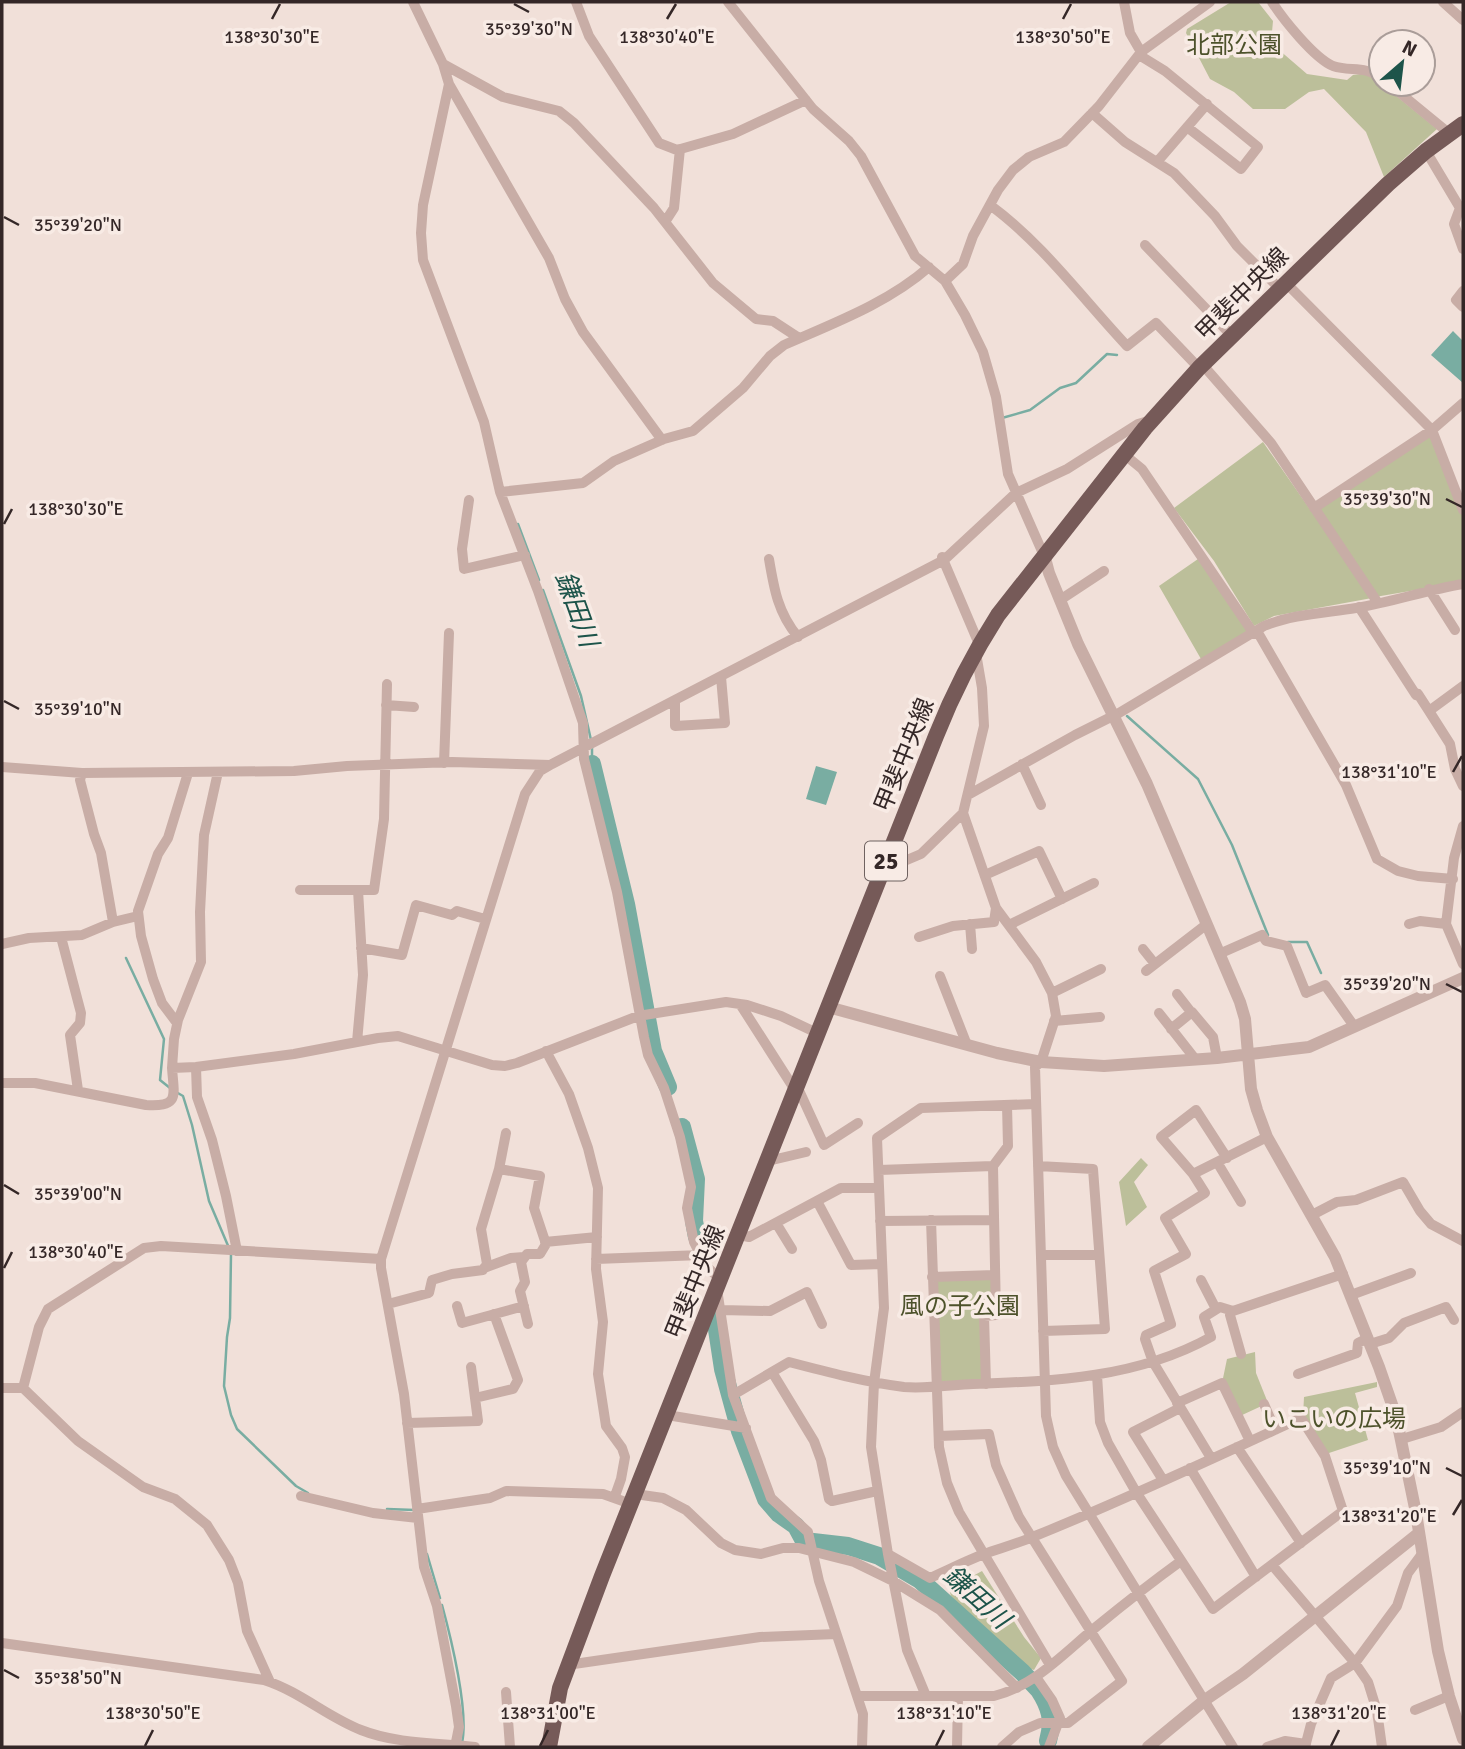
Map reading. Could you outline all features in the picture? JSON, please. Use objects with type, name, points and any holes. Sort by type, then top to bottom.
[{"type":"main road","name":"甲斐中央線","points":[[550,1747],[555,1709],[567,1665],[884,866],[958,683],[977,648],[998,615],[1153,419],[1200,366],[1282,285],[1426,151],[1456,129]]},
{"type":"street","points":[[413,2],[443,64],[449,84],[549,258],[565,299],[583,332],[662,440]]},
{"type":"street","points":[[576,2],[589,36],[659,144],[680,149],[733,134],[806,100]]},
{"type":"street","points":[[728,2],[806,100],[861,156],[915,256],[945,281],[983,352],[996,397],[1008,474],[1045,558],[1078,644],[1147,785],[1243,1012],[1251,1089],[1267,1137],[1343,1274],[1369,1341],[1402,1439],[1438,1651],[1448,1696],[1463,1739]]},
{"type":"street","points":[[1124,2],[1130,33],[1140,53],[1258,147],[1241,169],[1187,127]]},
{"type":"street","points":[[1272,2],[1286,24],[1332,66],[1367,70]]},
{"type":"street","points":[[1443,2],[1463,20]]},
{"type":"street","points":[[945,281],[963,264],[973,236],[1013,170],[1029,157],[1064,142],[1093,113],[1140,53],[1203,4]]},
{"type":"street","points":[[443,64],[503,97],[559,111],[574,123],[665,222],[713,283],[756,319],[773,321],[799,338]]},
{"type":"street","points":[[449,84],[423,205],[423,260],[484,422],[500,492],[571,681],[583,723],[584,759],[617,892],[648,1055],[664,1088],[680,1137],[691,1187],[688,1219],[706,1266],[719,1285],[720,1310],[733,1395],[771,1499],[808,1532],[811,1551],[836,1634],[863,1714],[862,1747]]},
{"type":"street","points":[[1410,98],[1456,129]]},
{"type":"street","points":[[1157,162],[1207,104]]},
{"type":"street","points":[[1093,113],[1125,142],[1174,173],[1215,216],[1237,246],[1282,285],[1432,430],[1463,510]]},
{"type":"street","points":[[665,222],[674,208],[680,149]]},
{"type":"street","points":[[1426,151],[1460,208],[1460,216],[1454,224],[1463,249]]},
{"type":"street","points":[[990,205],[1018,226],[1045,253],[1127,346],[1156,323],[1200,366],[1271,443],[1378,603]]},
{"type":"street","points":[[1145,244],[1232,336]]},
{"type":"street","points":[[500,492],[583,483],[614,461],[662,440],[693,431],[743,387],[770,356],[784,345],[884,299],[929,267]]},
{"type":"street","points":[[1463,291],[1456,300],[1463,307]]},
{"type":"street","points":[[1314,508],[1432,430],[1462,405]]},
{"type":"street","points":[[455,1746],[458,1727],[456,1706],[437,1606],[425,1567],[407,1423],[381,1268],[444,1051],[525,794],[540,771],[550,765],[798,637],[942,557],[1016,493],[1067,469],[1138,424],[1153,419]]},
{"type":"street","points":[[1125,455],[1142,468],[1255,633],[1346,785],[1377,859],[1398,870],[1418,876],[1453,879]]},
{"type":"street","points":[[469,500],[462,549],[464,569],[525,555]]},
{"type":"street","points":[[884,866],[895,865],[921,854],[963,813],[984,726],[977,648],[942,557]]},
{"type":"street","points":[[769,559],[776,601],[786,622],[798,637]]},
{"type":"street","points":[[1060,600],[1104,571]]},
{"type":"street","points":[[968,795],[1172,683],[1281,619],[1359,607],[1429,589],[1463,584]]},
{"type":"street","points":[[1429,589],[1455,630]]},
{"type":"street","points":[[1359,607],[1416,695],[1418,694],[1443,730],[1463,786]]},
{"type":"street","points":[[444,763],[449,633]]},
{"type":"street","points":[[675,700],[675,726],[725,723],[721,677]]},
{"type":"street","points":[[300,890],[374,890],[384,818],[387,684]]},
{"type":"street","points":[[1429,711],[1463,685]]},
{"type":"street","points":[[386,705],[414,707]]},
{"type":"street","points":[[1452,753],[1463,749]]},
{"type":"street","points":[[2,767],[82,774],[294,771],[444,763],[550,765]]},
{"type":"street","points":[[1023,764],[1041,805]]},
{"type":"street","points":[[177,1023],[162,1003],[153,979],[138,916],[158,854],[168,838],[188,772]]},
{"type":"street","points":[[2,1083],[35,1083],[146,1105],[163,1106],[174,1095],[172,1068],[177,1023],[201,962],[200,912],[204,835],[218,772]]},
{"type":"street","points":[[82,774],[80,780],[101,853],[113,922]]},
{"type":"street","points":[[963,813],[996,908],[1035,962],[1052,993],[1056,1016],[1041,1062],[1035,1068],[1046,1416],[1052,1447],[1066,1476],[1233,1747]]},
{"type":"street","points":[[1463,826],[1454,858],[1446,924],[1463,964]]},
{"type":"street","points":[[985,875],[1039,851],[1062,899]]},
{"type":"street","points":[[1009,925],[1094,883]]},
{"type":"street","points":[[357,1042],[363,975],[358,890]]},
{"type":"street","points":[[361,948],[402,956],[416,905],[452,915],[457,911],[485,919]]},
{"type":"street","points":[[919,937],[953,926],[994,922],[996,908]]},
{"type":"street","points":[[2,944],[29,938],[82,935],[113,922],[138,916]]},
{"type":"street","points":[[970,924],[972,949]]},
{"type":"street","points":[[1143,949],[1150,967],[1207,924]]},
{"type":"street","points":[[1409,924],[1446,924]]},
{"type":"street","points":[[1219,954],[1262,935],[1266,941],[1287,946],[1307,993],[1325,985],[1354,1026]]},
{"type":"street","points":[[61,937],[81,1013],[80,1023],[70,1035],[78,1090]]},
{"type":"street","points":[[1052,993],[1101,969]]},
{"type":"street","points":[[940,976],[967,1045]]},
{"type":"street","points":[[828,1007],[1041,1062],[1104,1066],[1196,1060],[1309,1047],[1463,978]]},
{"type":"street","points":[[1177,994],[1213,1037],[1217,1058]]},
{"type":"street","points":[[172,1068],[294,1054],[398,1036],[492,1065],[505,1066],[641,1016],[726,1002],[781,1016],[817,1033]]},
{"type":"street","points":[[740,1004],[796,1088],[824,1145],[858,1123]]},
{"type":"street","points":[[1171,1029],[1191,1012]]},
{"type":"street","points":[[1159,1013],[1196,1060]]},
{"type":"street","points":[[1055,1021],[1100,1017]]},
{"type":"street","points":[[546,1051],[569,1094],[594,1167],[598,1188],[596,1259],[603,1322],[597,1374],[606,1426],[622,1448],[625,1457],[615,1496]]},
{"type":"street","points":[[196,1067],[197,1097],[218,1163],[237,1251]]},
{"type":"street","points":[[926,1696],[907,1650],[871,1447],[874,1383],[884,1308],[877,1138],[921,1108],[1036,1104]]},
{"type":"street","points":[[986,1384],[984,1316],[996,1315],[993,1166],[1008,1146],[1007,1105]]},
{"type":"street","points":[[1211,1458],[1153,1362],[1145,1339],[1146,1335],[1171,1324],[1154,1271],[1186,1254],[1165,1218],[1205,1192],[1194,1174],[1161,1137],[1196,1110],[1241,1202]]},
{"type":"street","points":[[484,1268],[487,1264],[481,1229],[506,1133]]},
{"type":"street","points":[[1194,1174],[1267,1137]]},
{"type":"street","points":[[768,1161],[806,1153]]},
{"type":"street","points":[[878,1170],[993,1166]]},
{"type":"street","points":[[1038,1166],[1093,1169],[1105,1329],[1043,1331]]},
{"type":"street","points":[[388,1304],[429,1293],[432,1280],[439,1277],[484,1268],[527,1254],[540,1254],[545,1242],[534,1208],[540,1176],[499,1168]]},
{"type":"street","points":[[1312,1215],[1337,1202],[1356,1200],[1403,1182],[1431,1224],[1463,1241]]},
{"type":"street","points":[[739,1235],[749,1237],[841,1188],[879,1188]]},
{"type":"street","points":[[817,1201],[851,1265],[882,1264]]},
{"type":"street","points":[[931,1220],[939,1436],[947,1483],[959,1512],[983,1555],[1051,1665]]},
{"type":"street","points":[[880,1221],[994,1220]]},
{"type":"street","points":[[776,1223],[792,1249]]},
{"type":"street","points":[[545,1242],[597,1237]]},
{"type":"street","points":[[23,1388],[39,1327],[48,1309],[144,1248],[161,1246],[382,1259]]},
{"type":"street","points":[[596,1259],[701,1255]]},
{"type":"street","points":[[1041,1255],[1099,1255]]},
{"type":"street","points":[[524,1257],[521,1262],[525,1282],[520,1291],[528,1324]]},
{"type":"street","points":[[1351,1295],[1411,1273]]},
{"type":"street","points":[[733,1395],[789,1362],[874,1383],[908,1387],[1045,1381],[1097,1375],[1182,1353],[1212,1337],[1204,1317],[1220,1307],[1233,1311],[1343,1274]]},
{"type":"street","points":[[932,1276],[995,1275]]},
{"type":"street","points":[[1201,1280],[1216,1309]]},
{"type":"street","points":[[720,1310],[770,1311],[807,1292],[822,1324]]},
{"type":"street","points":[[457,1306],[462,1323],[524,1306]]},
{"type":"street","points":[[1298,1374],[1357,1353],[1358,1343],[1389,1338],[1404,1323],[1446,1307],[1454,1320]]},
{"type":"street","points":[[1233,1311],[1230,1315],[1241,1354]]},
{"type":"street","points":[[475,1398],[513,1389],[518,1380],[495,1314]]},
{"type":"street","points":[[407,1423],[478,1420],[471,1367]]},
{"type":"street","points":[[772,1372],[814,1441],[829,1499],[832,1501],[877,1491]]},
{"type":"street","points":[[888,1554],[930,1578],[1032,1538],[1089,1513],[1136,1492],[1163,1480],[1211,1458],[1237,1447],[1301,1418],[1325,1456],[1343,1511],[1213,1609],[1136,1492],[1108,1443],[1100,1422],[1097,1375]]},
{"type":"street","points":[[1163,1480],[1133,1432],[1222,1383],[1250,1441]]},
{"type":"street","points":[[4,1384],[23,1388],[78,1441],[143,1487],[175,1499],[207,1525],[238,1583],[247,1631],[270,1682]]},
{"type":"street","points":[[1265,1404],[1275,1430]]},
{"type":"street","points":[[1402,1439],[1441,1427],[1463,1412]]},
{"type":"street","points":[[667,1415],[746,1428]]},
{"type":"street","points":[[939,1436],[989,1434],[996,1465],[1007,1493],[1032,1538],[1122,1681],[1068,1723],[1040,1723],[1002,1747]]},
{"type":"street","points":[[1237,1447],[1301,1543]]},
{"type":"street","points":[[1189,1468],[1256,1577]]},
{"type":"street","points":[[301,1496],[373,1513],[417,1513],[490,1499],[506,1492],[604,1493],[633,1499],[663,1498],[686,1510],[721,1543],[735,1549],[761,1554],[783,1548],[799,1548],[854,1562],[893,1581],[940,1611],[1017,1688]]},
{"type":"street","points":[[1148,1747],[1419,1534]]},
{"type":"street","points":[[1267,1747],[1285,1741],[1306,1746],[1311,1724],[1331,1678],[1355,1663],[1397,1606],[1408,1573],[1422,1554]]},
{"type":"street","points":[[858,1696],[994,1696],[1017,1688],[1036,1677],[1181,1560]]},
{"type":"street","points":[[1272,1565],[1316,1615],[1368,1682],[1377,1711],[1382,1747]]},
{"type":"street","points":[[567,1665],[760,1637],[836,1634]]},
{"type":"street","points":[[2,1643],[270,1682],[285,1686],[338,1719],[373,1735],[475,1747]]},
{"type":"street","points":[[1036,1677],[1052,1700],[1060,1718],[1049,1747]]},
{"type":"street","points":[[506,1692],[510,1747]]},
{"type":"street","points":[[957,1747],[958,1696]]},
{"type":"street","points":[[1415,1710],[1448,1696]]},
{"type":"green space","name":"北部公園","points":[[1231,2],[1258,2],[1273,21],[1271,43],[1307,74],[1347,80],[1353,75],[1367,73],[1367,98],[1399,98],[1437,129],[1384,177],[1366,132],[1324,89],[1309,92],[1285,109],[1253,109],[1234,92],[1210,79],[1186,33],[1187,29]]},
{"type":"green space","points":[[1431,432],[1463,514],[1463,582],[1375,597],[1316,508]]},
{"type":"green space","points":[[1263,442],[1372,598],[1274,616],[1254,626],[1214,561],[1174,508]]},
{"type":"green space","points":[[1198,559],[1248,632],[1201,659],[1159,586]]},
{"type":"green space","points":[[1141,1158],[1148,1165],[1134,1182],[1147,1207],[1126,1226],[1119,1182]]},
{"type":"green space","name":"風の子公園","points":[[992,1275],[992,1311],[983,1315],[984,1382],[937,1384],[934,1281]]},
{"type":"green space","points":[[1255,1352],[1256,1373],[1268,1403],[1240,1416],[1222,1383],[1227,1359]]},
{"type":"green space","name":"いこいの広場","points":[[1377,1382],[1377,1387],[1355,1393],[1368,1440],[1326,1454],[1303,1417],[1304,1397]]},
{"type":"green space","points":[[982,1571],[1024,1637],[1041,1658],[1034,1670],[1022,1666],[951,1596],[949,1589]]},
{"type":"water","points":[[1453,331],[1463,341],[1463,383],[1431,355]]},
{"type":"water","points":[[816,766],[837,772],[826,805],[806,799]]},
{"type":"waterway","points":[[1002,418],[1030,410],[1060,388],[1076,383],[1107,354],[1117,355]]},
{"type":"waterway","name":"鎌田川","points":[[518,524],[539,580]]},
{"type":"waterway","name":"鎌田川","points":[[543,590],[581,696],[591,740]]},
{"type":"waterway","points":[[1127,716],[1198,779],[1232,845],[1268,935]]},
{"type":"waterway","name":"鎌田川","points":[[592,746],[592,764]]},
{"type":"waterway","name":"鎌田川","points":[[592,764],[626,904],[653,1051],[668,1087]]},
{"type":"waterway","points":[[1288,942],[1307,942],[1321,973]]},
{"type":"waterway","points":[[126,958],[164,1039],[160,1080],[170,1088]]},
{"type":"waterway","points":[[176,1092],[183,1096],[209,1201],[229,1248]]},
{"type":"waterway","name":"鎌田川","points":[[682,1127],[696,1179],[694,1221],[697,1237]]},
{"type":"waterway","points":[[231,1254],[230,1318],[224,1386],[231,1415],[237,1429],[296,1486],[308,1493]]},
{"type":"waterway","name":"鎌田川","points":[[714,1310],[723,1369],[740,1431],[766,1499],[779,1514],[796,1526],[803,1539]]},
{"type":"waterway","points":[[387,1509],[415,1510]]},
{"type":"waterway","name":"鎌田川","points":[[813,1542],[848,1546],[879,1556],[920,1580],[1039,1690],[1050,1714],[1048,1741]]},
{"type":"waterway","points":[[427,1554],[440,1598]]},
{"type":"waterway","points":[[442,1605],[461,1694],[464,1729],[462,1743]]}]
